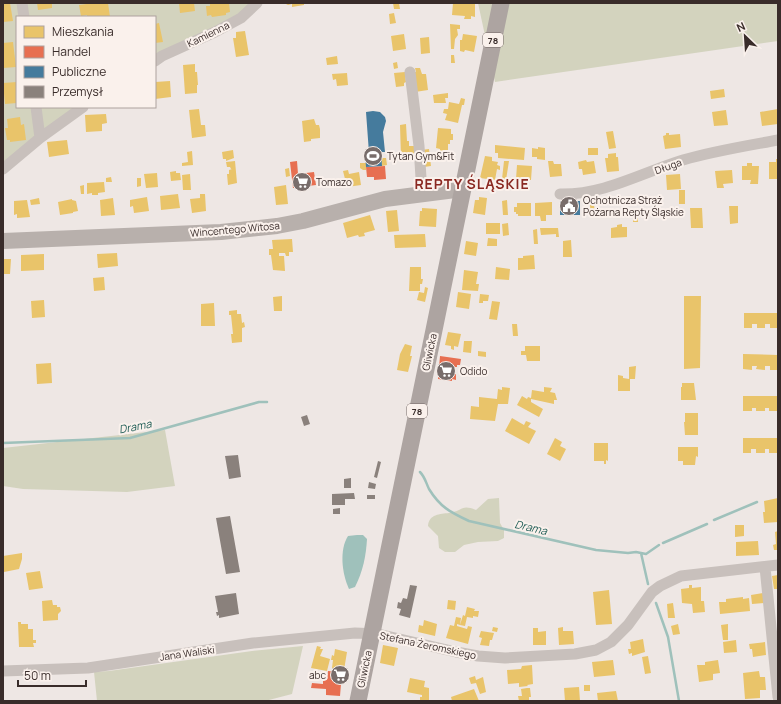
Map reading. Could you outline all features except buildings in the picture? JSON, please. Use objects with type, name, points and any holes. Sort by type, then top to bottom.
[{"type":"main road","name":"Gliwicka","points":[[358,701],[501,3]]},
{"type":"street","points":[[22,3],[24,16]]},
{"type":"street","name":"Kamienna","points":[[156,60],[241,18],[257,3]]},
{"type":"street","points":[[410,72],[419,146],[422,194]]},
{"type":"street","points":[[36,108],[40,138]]},
{"type":"street","points":[[3,169],[40,138],[82,108]]},
{"type":"street","name":"Długa","points":[[560,194],[577,194],[596,190],[708,153],[778,140]]},
{"type":"street","name":"Wincentego Witosa","points":[[3,241],[252,230],[303,221],[385,200],[463,189]]},
{"type":"street","name":"Stefana Żeromskiego","points":[[371,634],[378,634],[478,656],[504,658],[590,652],[604,647],[611,642],[628,625],[652,592],[672,580],[681,576],[778,565]]},
{"type":"street","points":[[765,567],[778,697]]},
{"type":"street","name":"Jana Waliski","points":[[3,671],[88,668],[253,644],[355,633],[371,634]]},
{"type":"green space","points":[[3,3],[260,3],[156,62],[156,16],[16,16],[16,108],[84,108],[3,168]]},
{"type":"green space","points":[[478,3],[778,3],[778,41],[495,82]]},
{"type":"green space","points":[[165,430],[175,486],[127,492],[23,489],[3,486],[3,448]]},
{"type":"green space","points":[[499,498],[500,523],[504,530],[504,538],[498,541],[478,542],[464,545],[455,552],[445,552],[439,548],[438,536],[428,526],[430,519],[439,514],[454,512],[465,508],[476,510],[488,499]]},
{"type":"green space","points":[[303,646],[292,694],[265,701],[97,701],[94,672],[252,651]]},
{"type":"water","points":[[363,535],[367,539],[366,551],[358,581],[355,587],[349,589],[343,569],[343,548],[348,536]]},
{"type":"waterway","name":"Drama","points":[[3,443],[130,438],[259,402],[267,402]]},
{"type":"waterway","name":"Drama","points":[[420,472],[429,489],[441,505],[469,521],[596,550],[646,554],[659,545]]},
{"type":"waterway","name":"Drama","points":[[714,520],[757,502]]},
{"type":"waterway","name":"Drama","points":[[663,543],[707,524]]},
{"type":"waterway","points":[[641,553],[648,584]]},
{"type":"waterway","points":[[656,603],[668,637],[679,701]]},
{"type":"place","name":"Tytan Gym&Fit","points":[[373,156]]},
{"type":"place","name":"Tomazo","points":[[302,182]]},
{"type":"place","name":"Ochotnicza Straż Pożarna Repty Śląskie","points":[[569,206]]},
{"type":"place","name":"Odido","points":[[446,371]]},
{"type":"place","name":"abc","points":[[340,675]]},
{"type":"district","name":"REPTY ŚLĄSKIE","points":[[472,183]]}]
